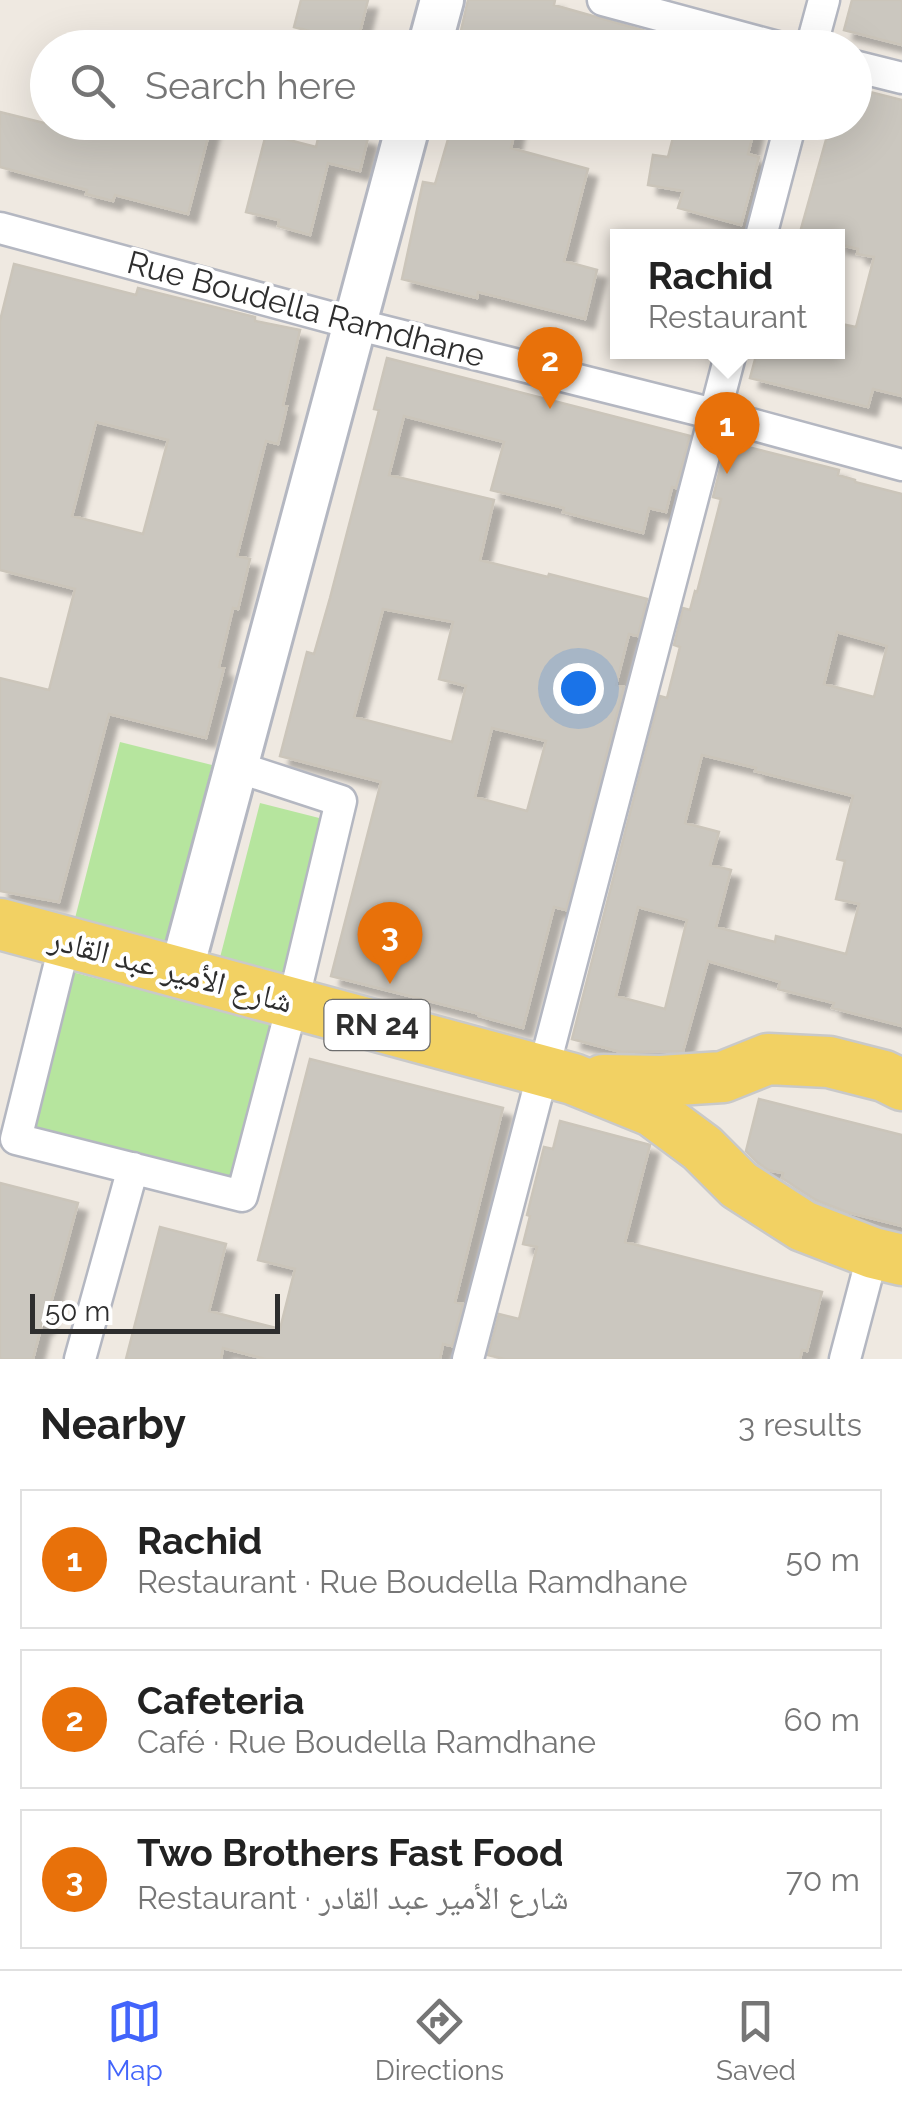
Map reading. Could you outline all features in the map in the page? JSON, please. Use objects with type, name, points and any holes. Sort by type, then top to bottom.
[{"type":"main road","points":[[434,30],[442,0]]},
{"type":"main road","points":[[181,972],[404,140]]},
{"type":"main road","name":"شارع الأمير عبد القادر","points":[[0,924],[558,1075],[652,1111],[702,1148],[739,1185],[802,1226],[888,1257]]},
{"type":"main road","name":"شارع الأمير عبد القادر","points":[[558,1075],[661,1082],[723,1077],[768,1058],[829,1062],[884,1076],[902,1085]]},
{"type":"main road","points":[[702,1148],[704,1110],[723,1077]]},
{"type":"street","points":[[604,0],[715,30]]},
{"type":"street","points":[[816,30],[824,0]]},
{"type":"street","points":[[872,70],[902,78]]},
{"type":"street","points":[[763,229],[786,140]]},
{"type":"street","name":"Rue Boudella Ramdhane","points":[[0,228],[902,465]]},
{"type":"street","points":[[468,1359],[558,1075],[729,359]]},
{"type":"street","points":[[65,942],[16,1139],[242,1196],[342,801],[237,767]]},
{"type":"street","points":[[80,1359],[133,1168]]},
{"type":"street","points":[[845,1359],[888,1257]]},
{"type":"green space","points":[[120,742],[212,765],[164,954],[72,930]]},
{"type":"green space","points":[[260,803],[331,821],[288,991],[216,973]]},
{"type":"green space","points":[[68,971],[276,1024],[235,1182],[27,1130]]},
{"type":"building","points":[[301,0],[368,0],[360,30],[294,27]]},
{"type":"building","points":[[468,0],[555,0],[554,5],[642,30],[461,30]]},
{"type":"building","points":[[852,0],[902,0],[902,45],[872,37],[872,30],[844,30]]},
{"type":"building","points":[[872,92],[902,100],[902,396],[873,389],[868,407],[750,378],[755,359],[845,359],[845,325],[856,327],[874,257],[857,254],[858,249],[845,246],[845,229],[801,229],[826,140],[872,140]]},
{"type":"building","points":[[0,112],[30,120],[30,140],[207,140],[188,214],[115,195],[113,201],[86,194],[87,190],[0,167]]},
{"type":"building","points":[[264,140],[289,140],[316,147],[318,140],[368,140],[360,171],[328,163],[310,235],[278,226],[279,220],[246,212]]},
{"type":"building","points":[[448,140],[513,140],[511,148],[588,169],[564,261],[597,270],[585,319],[478,292],[477,298],[402,279],[423,182],[435,184]]},
{"type":"building","points":[[672,140],[752,140],[748,154],[759,157],[741,225],[678,208],[683,191],[648,185],[653,155],[668,157]]},
{"type":"building","points":[[14,264],[136,295],[138,288],[300,330],[278,444],[266,441],[237,556],[250,559],[238,609],[233,608],[219,667],[224,668],[206,738],[109,714],[59,902],[0,891],[0,678],[49,690],[75,589],[0,570],[0,321]],"holes":[[[96,422],[168,440],[143,534],[72,516]]]},
{"type":"building","points":[[387,358],[690,436],[666,512],[649,508],[643,533],[491,490],[504,442],[404,416],[389,475],[494,500],[480,560],[647,599],[638,636],[629,634],[616,685],[624,687],[566,910],[554,907],[523,1028],[331,976],[381,782],[280,756],[307,652],[314,654],[330,598],[379,410],[374,409]],"holes":[[[383,609],[453,622],[439,679],[466,686],[452,742],[354,717]],[[492,728],[546,741],[527,811],[475,797]]]},
{"type":"building","points":[[726,445],[839,470],[838,475],[855,482],[902,494],[902,1026],[832,1008],[834,1003],[778,989],[780,982],[708,961],[683,1051],[621,1052],[572,1039],[660,696],[667,698],[680,647],[674,645],[683,608],[690,610],[697,592],[721,499],[713,497]],"holes":[[[837,632],[887,646],[874,697],[824,684]],[[702,755],[853,796],[837,859],[845,861],[836,899],[859,904],[846,954],[776,936],[775,942],[716,927],[731,870],[710,865],[719,832],[685,823]],[[638,907],[687,920],[665,1009],[616,996]]]},
{"type":"building","points":[[310,1059],[503,1108],[455,1302],[463,1304],[452,1346],[443,1344],[440,1359],[265,1359],[223,1348],[221,1359],[126,1359],[160,1227],[226,1244],[209,1311],[280,1329],[295,1269],[258,1260]]},
{"type":"building","points":[[759,1099],[902,1135],[902,1226],[816,1200],[782,1178],[783,1173],[768,1170],[757,1162],[746,1151]]},
{"type":"building","points":[[560,1121],[650,1145],[625,1242],[822,1292],[807,1351],[802,1350],[800,1359],[504,1359],[488,1355],[499,1314],[519,1319],[537,1247],[523,1244],[530,1216],[527,1215],[544,1147],[553,1149]]},
{"type":"building","points":[[0,1183],[78,1203],[33,1359],[0,1359]]},
{"type":"place","name":"Cafeteria","points":[[550,409]]},
{"type":"place","name":"Rachid","points":[[727,474]]},
{"type":"place","name":"Two Brothers Fast Food","points":[[390,984]]}]
